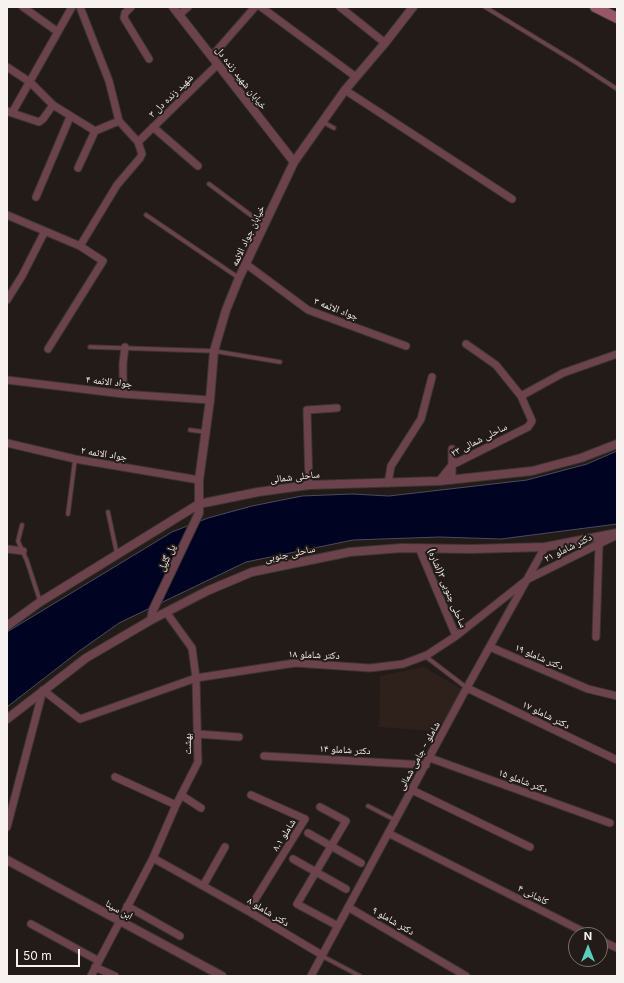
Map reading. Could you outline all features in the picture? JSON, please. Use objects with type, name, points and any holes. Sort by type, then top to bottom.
[{"type":"main road","points":[[595,7],[617,18]]},
{"type":"street","points":[[23,7],[58,32]]},
{"type":"street","points":[[53,105],[39,122],[9,112],[30,82],[72,7]]},
{"type":"street","points":[[80,7],[110,81],[119,120],[138,142],[142,154],[117,186],[80,246]]},
{"type":"street","points":[[131,7],[125,13],[124,18],[149,59]]},
{"type":"street","name":"خیابان شهید زنده دل","points":[[173,7],[294,162]]},
{"type":"street","points":[[179,15],[188,7]]},
{"type":"street","points":[[212,56],[255,7]]},
{"type":"street","points":[[261,7],[356,77]]},
{"type":"street","points":[[340,7],[385,43]]},
{"type":"street","name":"خیابان جواد الائمه","points":[[199,514],[199,480],[210,400],[214,351],[226,310],[239,278],[294,162],[345,90],[413,7]]},
{"type":"street","name":"شهید زنده دل ۳","points":[[138,142],[218,64]]},
{"type":"street","points":[[7,67],[30,82],[53,105],[70,117],[95,131]]},
{"type":"street","points":[[345,90],[512,199]]},
{"type":"street","points":[[36,197],[70,117]]},
{"type":"street","points":[[78,168],[95,131],[119,120]]},
{"type":"street","points":[[153,127],[198,166]]},
{"type":"street","points":[[7,214],[80,246],[102,261],[48,349]]},
{"type":"street","points":[[7,300],[22,276],[45,231]]},
{"type":"street","name":"جواد الائمه ۳","points":[[246,264],[308,310],[406,346]]},
{"type":"street","points":[[466,344],[496,365],[521,396],[563,373],[617,354]]},
{"type":"street","points":[[123,394],[123,363],[125,347]]},
{"type":"street","points":[[388,483],[391,466],[421,419],[432,378]]},
{"type":"street","name":"جواد الائمه ۴","points":[[7,380],[123,394],[210,400]]},
{"type":"street","name":"ساحلی شمالی ۲۳","points":[[438,481],[452,465],[528,427],[532,421],[521,396]]},
{"type":"street","points":[[309,485],[307,410],[337,408]]},
{"type":"street","name":"جواد الائمه ۲","points":[[7,443],[75,459],[199,480]]},
{"type":"street","name":"ساحلی شمالی","points":[[7,626],[40,602],[199,504],[258,492],[309,485],[438,481],[532,471],[581,458],[617,444]]},
{"type":"street","points":[[452,448],[452,480]]},
{"type":"street","name":"پل گلیل","points":[[151,620],[153,610],[199,514]]},
{"type":"street","name":"دکتر شاملو ۲۱","points":[[528,579],[617,534]]},
{"type":"street","name":"ساحلی جنوبی","points":[[7,719],[86,658],[166,612],[207,591],[252,572],[350,552],[402,548],[546,546],[617,534]]},
{"type":"street","points":[[596,637],[599,544]]},
{"type":"street","name":"شاملو - جامی شمالی","points":[[311,976],[467,688],[546,546]]},
{"type":"street","name":"ساحلی جنوبی ۳(اشاره)","points":[[419,548],[456,636]]},
{"type":"street","points":[[7,549],[23,551]]},
{"type":"street","name":"دکتر شاملو ۱۸","points":[[43,690],[80,719],[196,678],[295,663],[370,668],[403,664],[425,656],[456,636],[528,579]]},
{"type":"street","name":"بهشت","points":[[153,858],[176,805],[198,762],[196,678],[192,648],[166,612]]},
{"type":"street","name":"دکتر شاملو ۱۹","points":[[490,647],[588,689],[617,696]]},
{"type":"street","name":"دکتر شاملو ۱۷","points":[[467,688],[617,760]]},
{"type":"street","points":[[7,827],[43,690]]},
{"type":"street","points":[[198,734],[239,737]]},
{"type":"street","name":"دکتر شاملو ۱۴","points":[[264,756],[426,765]]},
{"type":"street","name":"دکتر شاملو ۱۵","points":[[430,758],[610,823]]},
{"type":"street","points":[[115,777],[176,805]]},
{"type":"street","points":[[412,790],[530,847]]},
{"type":"street","points":[[181,795],[201,808]]},
{"type":"street","name":"شاملو ۸.۱","points":[[248,911],[305,819],[251,795]]},
{"type":"street","points":[[320,807],[346,821],[297,904],[338,926]]},
{"type":"street","points":[[308,833],[361,863]]},
{"type":"street","name":"کاشانی ۴","points":[[388,833],[574,927]]},
{"type":"street","points":[[203,886],[225,847]]},
{"type":"street","points":[[91,976],[153,858]]},
{"type":"street","name":"دکتر شاملو ۸","points":[[153,858],[248,911],[322,956]]},
{"type":"street","points":[[293,859],[346,889]]},
{"type":"street","name":"ابن سینا","points":[[7,860],[222,976]]},
{"type":"street","points":[[127,906],[180,936]]},
{"type":"street","name":"دکتر شاملو ۹","points":[[348,907],[466,976]]},
{"type":"street","points":[[31,924],[115,976]]},
{"type":"lane","points":[[485,7],[617,89]]},
{"type":"lane","points":[[323,122],[334,128]]},
{"type":"lane","points":[[209,184],[264,225]]},
{"type":"lane","points":[[146,215],[239,278]]},
{"type":"lane","points":[[90,347],[214,351],[280,362]]},
{"type":"lane","points":[[190,430],[206,432]]},
{"type":"lane","points":[[68,514],[75,459]]},
{"type":"lane","points":[[108,512],[117,555]]},
{"type":"lane","points":[[22,525],[18,541],[23,551],[40,602]]},
{"type":"lane","points":[[425,656],[467,688]]},
{"type":"lane","points":[[368,806],[396,820]]},
{"type":"lane","points":[[322,956],[360,976]]},
{"type":"shaded area","points":[[424,667],[465,691],[444,732],[379,727],[380,676]]},
{"type":"water","points":[[617,451],[617,524],[501,539],[439,537],[353,540],[246,562],[119,623],[78,652],[7,707],[7,632],[172,532],[208,518],[252,506],[302,496],[352,494],[389,496],[527,480],[587,464]]}]
